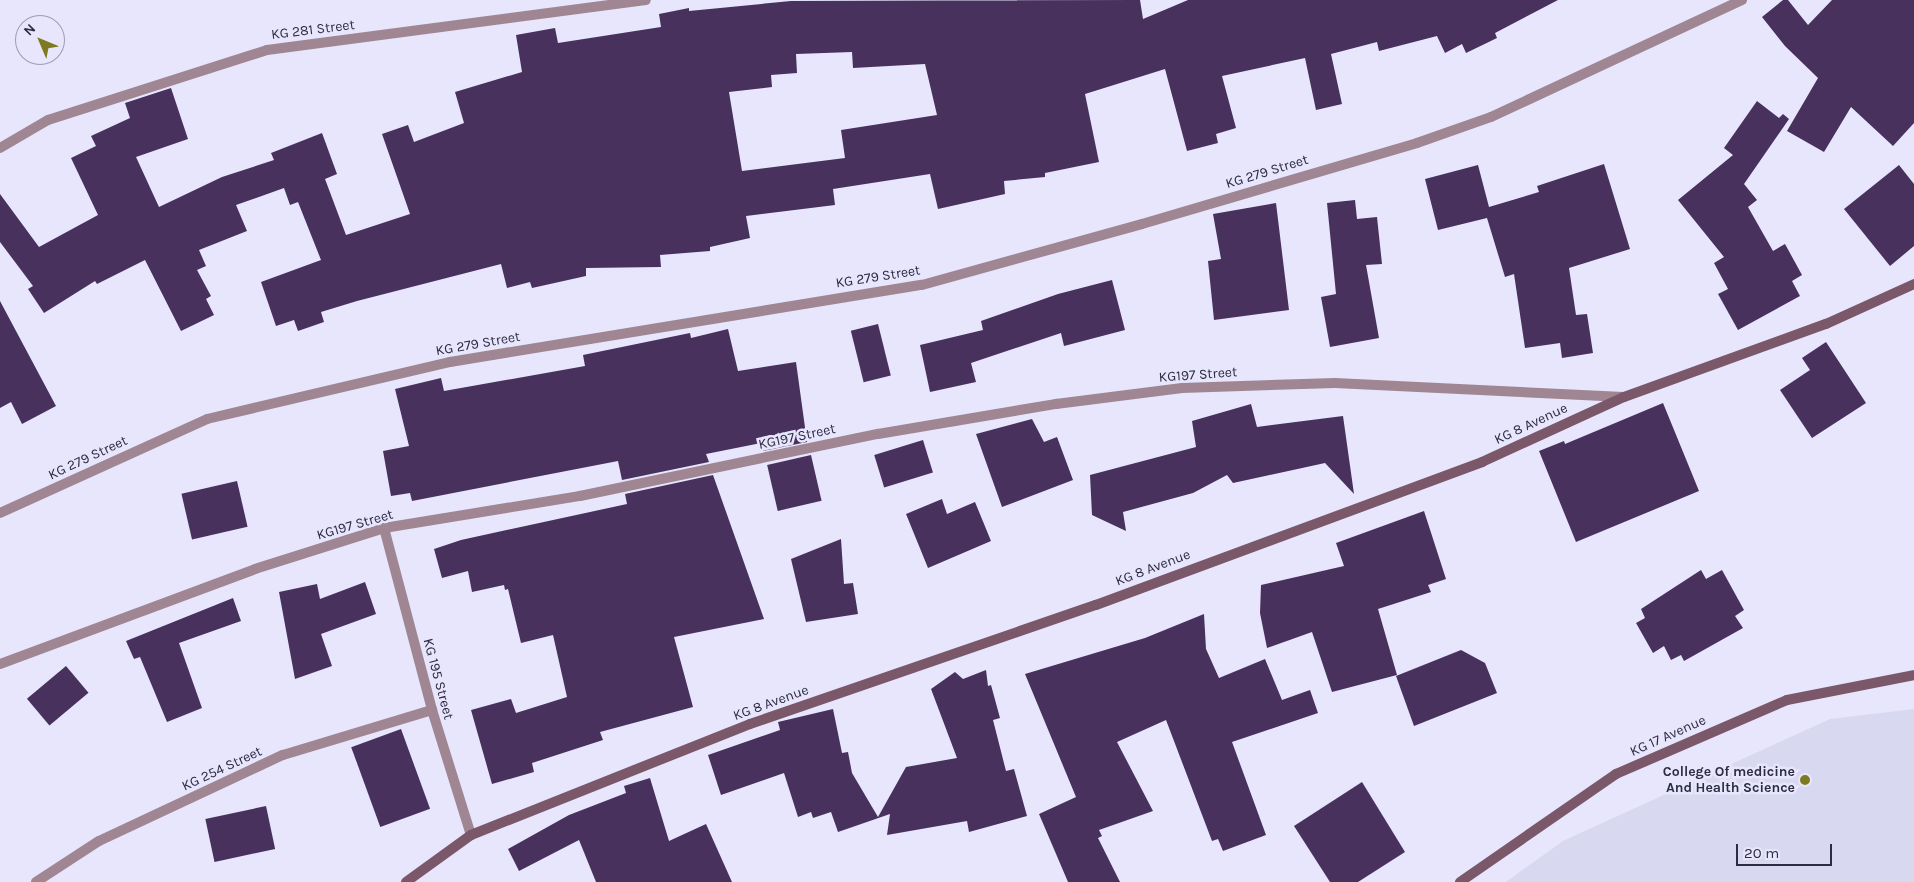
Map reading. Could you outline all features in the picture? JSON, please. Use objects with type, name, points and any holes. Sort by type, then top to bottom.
[{"type":"street","name":"KG 281 Street","points":[[0,148],[48,120],[268,50],[646,0]]},
{"type":"street","name":"KG 279 Street","points":[[0,513],[207,419],[450,362],[922,285],[1142,224],[1416,143],[1490,116],[1742,0]]},
{"type":"street","name":"KG 8 Avenue","points":[[406,882],[471,835],[750,724],[1096,605],[1482,462],[1624,397],[1826,324],[1914,284]]},
{"type":"street","name":"KG197 Street","points":[[0,664],[255,569],[384,528],[580,496],[878,434],[1056,404],[1182,388],[1335,383],[1624,397]]},
{"type":"street","name":"KG 195 Street","points":[[384,528],[432,710],[471,835]]},
{"type":"street","name":"KG 17 Avenue","points":[[1460,882],[1616,774],[1787,700],[1914,675]]},
{"type":"street","name":"KG 254 Street","points":[[36,882],[99,841],[283,756],[432,710]]},
{"type":"shaded area","name":"College Of medicine And Health Science","points":[[1914,709],[1914,882],[1506,882],[1563,841],[1830,719]]},
{"type":"building","points":[[1140,0],[1143,19],[1188,0],[1558,0],[1495,33],[1497,38],[1466,53],[1462,44],[1445,53],[1437,36],[1379,51],[1377,42],[1331,54],[1342,104],[1316,110],[1305,58],[1222,76],[1236,128],[1216,134],[1218,143],[1187,151],[1165,69],[1085,94],[1099,162],[1045,173],[1045,177],[1004,181],[1005,194],[938,209],[930,174],[833,189],[835,205],[746,216],[750,238],[710,247],[710,251],[660,255],[661,267],[586,268],[586,276],[532,288],[530,282],[507,288],[501,264],[321,312],[324,322],[298,331],[294,320],[276,326],[261,282],[321,260],[298,202],[290,205],[284,188],[236,205],[247,231],[199,250],[206,266],[197,270],[211,296],[206,299],[214,315],[181,331],[145,260],[97,284],[95,281],[44,313],[28,289],[33,286],[0,242],[0,194],[39,247],[98,215],[71,158],[96,146],[91,136],[130,118],[125,103],[171,88],[188,139],[136,157],[159,207],[222,177],[274,160],[271,153],[322,133],[337,174],[325,179],[346,235],[410,214],[382,134],[408,125],[414,142],[464,123],[455,92],[522,72],[516,35],[555,28],[558,43],[661,27],[659,14],[689,8],[689,11],[791,1]],"holes":[[[852,52],[853,68],[925,64],[937,115],[841,130],[845,158],[742,171],[729,92],[772,87],[771,75],[797,73],[796,54]]]},
{"type":"building","points":[[1783,0],[1788,0],[1808,25],[1832,0],[1914,0],[1914,123],[1893,146],[1851,107],[1824,152],[1787,131],[1818,78],[1785,46],[1762,17]]},
{"type":"building","points":[[1757,101],[1779,118],[1783,114],[1789,119],[1744,184],[1757,200],[1748,207],[1773,251],[1785,244],[1802,275],[1792,281],[1800,296],[1738,330],[1718,294],[1728,289],[1714,263],[1724,257],[1678,200],[1733,155],[1724,148]]},
{"type":"building","points":[[1604,164],[1630,249],[1569,268],[1576,315],[1587,314],[1593,353],[1562,358],[1560,343],[1525,348],[1514,274],[1505,277],[1487,218],[1438,230],[1425,179],[1478,165],[1489,207],[1539,192],[1537,186]]},
{"type":"building","points":[[1899,165],[1914,184],[1914,246],[1890,266],[1844,209]]},
{"type":"building","points":[[1355,200],[1357,219],[1377,217],[1382,264],[1366,265],[1379,338],[1330,347],[1321,297],[1336,294],[1327,203]]},
{"type":"building","points":[[1276,203],[1289,310],[1214,320],[1208,261],[1221,259],[1213,214]]},
{"type":"building","points":[[1112,280],[1125,330],[1064,346],[1061,333],[971,363],[976,382],[930,392],[920,345],[983,330],[981,321],[1058,294]]},
{"type":"building","points":[[0,301],[56,406],[22,424],[11,402],[0,408]]},
{"type":"building","points":[[878,324],[891,375],[864,382],[851,331]]},
{"type":"building","points":[[728,329],[738,371],[796,362],[807,442],[763,451],[761,443],[706,454],[709,462],[622,480],[618,461],[412,501],[410,493],[391,496],[383,451],[409,446],[395,389],[441,378],[444,391],[585,366],[583,355],[690,333],[691,338]]},
{"type":"building","points":[[1826,342],[1866,403],[1812,438],[1780,390],[1810,370],[1802,358]]},
{"type":"building","points":[[1663,403],[1699,491],[1576,542],[1539,451],[1564,441],[1565,444]]},
{"type":"building","points":[[1251,404],[1257,427],[1343,416],[1354,494],[1325,463],[1233,483],[1227,475],[1193,493],[1123,512],[1126,531],[1092,515],[1090,475],[1196,447],[1192,421]]},
{"type":"building","points":[[1032,419],[1044,442],[1057,437],[1073,480],[1002,507],[976,434]]},
{"type":"building","points":[[923,440],[933,473],[884,487],[874,455]]},
{"type":"building","points":[[811,455],[822,501],[778,511],[767,465]]},
{"type":"building","points":[[713,475],[764,619],[674,637],[693,707],[600,732],[603,740],[532,763],[534,772],[492,784],[471,710],[511,699],[516,713],[567,697],[553,635],[521,643],[508,589],[505,590],[504,585],[472,592],[468,571],[442,578],[434,549],[461,540],[627,504],[625,494]]},
{"type":"building","points":[[237,481],[248,527],[192,540],[181,494]]},
{"type":"building","points":[[942,499],[947,514],[975,502],[991,541],[928,568],[906,514]]},
{"type":"building","points":[[1424,511],[1446,579],[1428,585],[1431,592],[1378,609],[1397,675],[1332,692],[1312,632],[1267,648],[1260,613],[1261,585],[1344,566],[1336,543]]},
{"type":"building","points":[[841,539],[844,584],[853,583],[858,614],[806,622],[791,559]]},
{"type":"building","points":[[1701,570],[1706,579],[1722,570],[1744,610],[1735,616],[1743,628],[1684,661],[1681,655],[1671,660],[1664,646],[1653,653],[1636,623],[1645,618],[1641,609]]},
{"type":"building","points":[[365,582],[376,614],[321,634],[332,666],[295,679],[279,592],[317,584],[320,599]]},
{"type":"building","points":[[233,598],[241,621],[179,643],[202,708],[167,722],[140,657],[134,659],[126,641]]},
{"type":"building","points":[[1204,614],[1206,649],[1219,678],[1265,659],[1282,700],[1310,690],[1318,713],[1232,742],[1266,835],[1223,851],[1218,839],[1212,841],[1166,720],[1117,742],[1153,811],[1099,830],[1102,836],[1098,838],[1120,882],[1068,882],[1039,814],[1076,797],[1025,674],[1145,638]]},
{"type":"building","points":[[1461,650],[1485,663],[1497,693],[1414,726],[1396,676]]},
{"type":"building","points":[[66,666],[88,693],[49,726],[27,699]]},
{"type":"building","points":[[986,670],[988,686],[991,685],[1000,718],[993,720],[1006,771],[1014,769],[1027,816],[969,832],[967,821],[887,835],[890,814],[838,832],[831,812],[813,818],[811,812],[798,817],[784,773],[721,795],[708,755],[780,730],[778,722],[833,709],[842,753],[848,752],[852,773],[878,817],[906,767],[957,758],[931,689],[955,672],[963,679]]},
{"type":"building","points":[[401,729],[430,809],[380,827],[351,747]]},
{"type":"building","points":[[650,778],[669,841],[706,824],[732,882],[596,882],[579,840],[519,871],[508,849],[569,815],[626,793],[624,786]]},
{"type":"building","points":[[1362,782],[1405,852],[1358,882],[1330,882],[1294,826]]},
{"type":"building","points":[[266,806],[275,849],[215,862],[205,819]]},
{"type":"place","name":"College Of medicine And Health Science","points":[[1805,780]]}]
